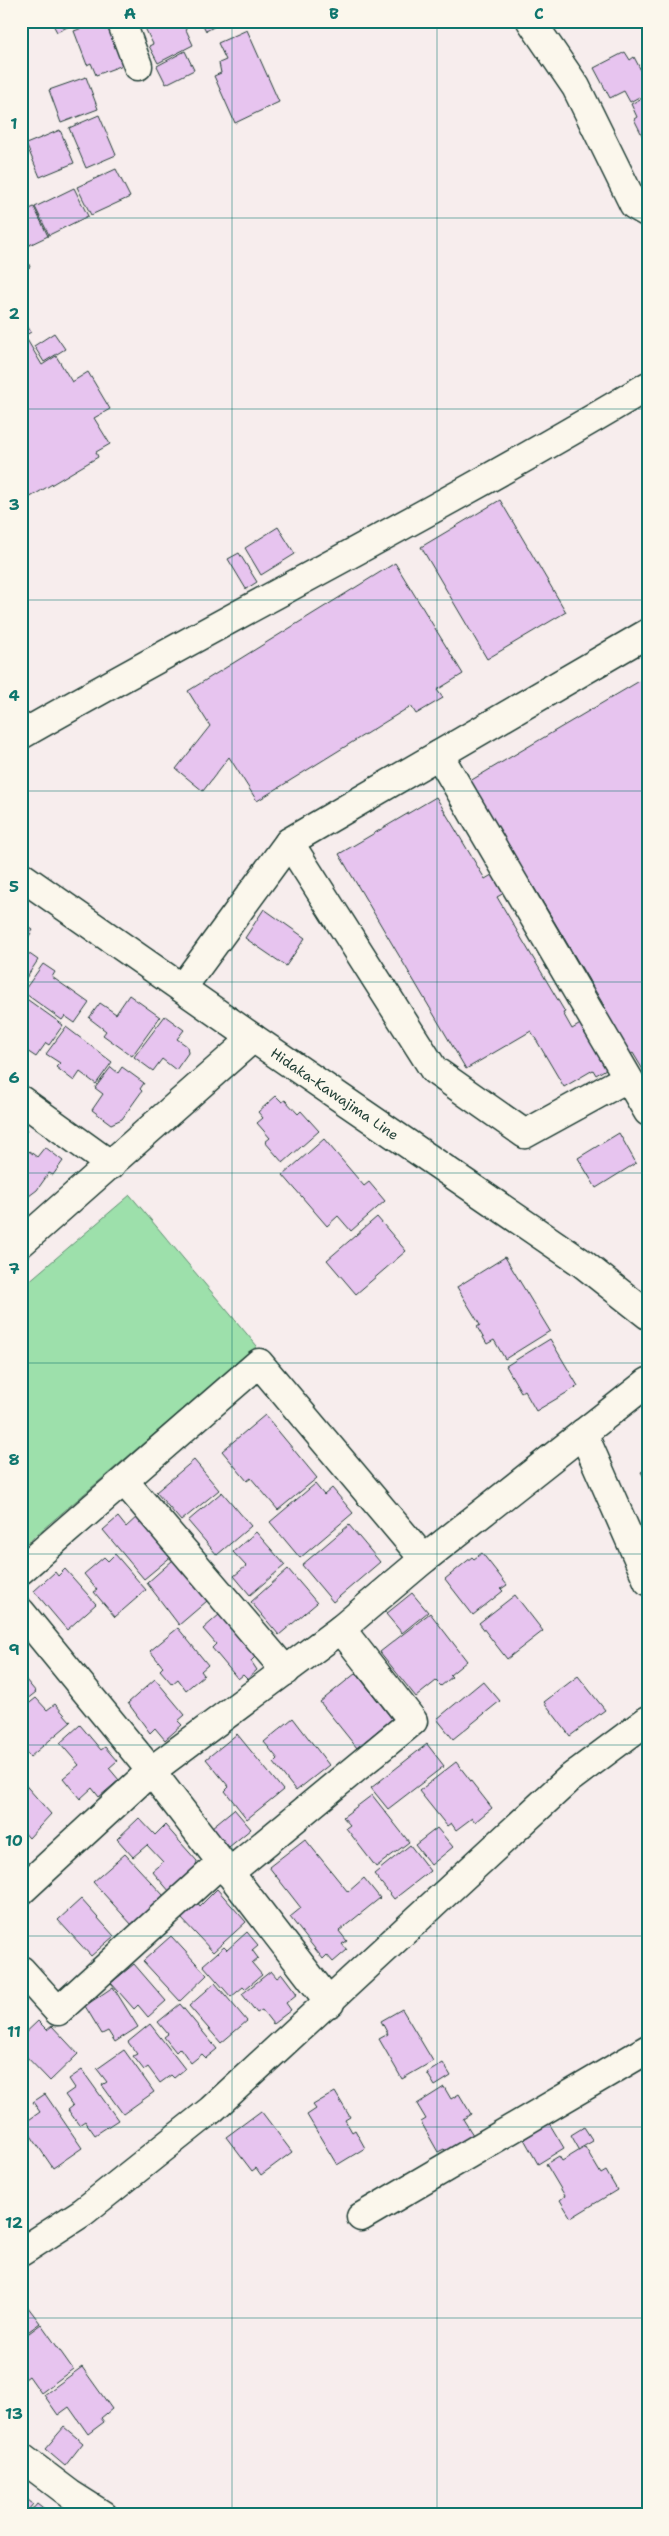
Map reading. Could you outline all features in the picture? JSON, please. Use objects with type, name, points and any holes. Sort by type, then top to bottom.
[{"type":"street","points":[[121,21],[138,66]]},
{"type":"street","points":[[531,21],[576,87],[634,205],[648,213]]},
{"type":"street","points":[[21,734],[159,656],[547,446],[648,386]]},
{"type":"street","points":[[182,988],[289,842],[648,633]]},
{"type":"street","points":[[438,755],[648,1112]]},
{"type":"street","points":[[289,842],[434,1070],[525,1134],[627,1078]]},
{"type":"street","name":"Hidaka-Kawajima Line","points":[[21,876],[253,1038],[582,1263],[648,1315]]},
{"type":"street","points":[[21,1243],[111,1166],[253,1038]]},
{"type":"street","points":[[21,1100],[111,1166]]},
{"type":"street","points":[[21,1570],[125,1482],[259,1363],[424,1559]]},
{"type":"street","points":[[21,1891],[151,1771],[341,1629],[424,1559],[648,1382]]},
{"type":"street","points":[[583,1433],[648,1581]]},
{"type":"street","points":[[125,1482],[286,1671]]},
{"type":"street","points":[[21,1612],[151,1771],[330,2003]]},
{"type":"street","points":[[21,1970],[58,2011],[225,1868],[413,1721],[341,1629]]},
{"type":"street","points":[[21,2252],[83,2212],[211,2110],[330,2003],[569,1779],[648,1720]]},
{"type":"street","points":[[361,2217],[648,2049]]},
{"type":"street","points":[[21,2457],[70,2494],[103,2515]]},
{"type":"green space","points":[[130,1195],[257,1346],[21,1548],[21,1288]]},
{"type":"building","points":[[51,21],[80,21],[57,32]]},
{"type":"building","points":[[101,21],[105,30],[110,28],[123,65],[96,75],[91,63],[87,65],[74,31]]},
{"type":"building","points":[[158,21],[182,21],[193,45],[158,63],[149,46],[153,44],[145,28]]},
{"type":"building","points":[[201,21],[225,21],[206,31]]},
{"type":"building","points":[[635,21],[648,21],[648,24],[638,28]]},
{"type":"building","points":[[247,30],[279,102],[235,123],[214,76],[221,73],[219,63],[226,60],[218,43]]},
{"type":"building","points":[[185,51],[194,70],[166,84],[157,66]]},
{"type":"building","points":[[625,52],[630,60],[634,57],[646,80],[648,79],[648,92],[630,102],[624,91],[610,98],[594,68]]},
{"type":"building","points":[[86,77],[98,109],[61,123],[49,90]]},
{"type":"building","points":[[648,95],[647,145],[634,119],[637,117],[631,104]]},
{"type":"building","points":[[99,115],[116,155],[86,168],[69,128]]},
{"type":"building","points":[[60,130],[74,163],[40,177],[26,144]]},
{"type":"building","points":[[116,169],[130,197],[91,215],[77,187]]},
{"type":"building","points":[[74,188],[88,216],[49,235],[35,207]]},
{"type":"building","points":[[34,207],[48,236],[21,249],[21,213]]},
{"type":"building","points":[[26,257],[30,267],[21,270],[21,259]]},
{"type":"building","points":[[26,324],[31,332],[21,338],[21,327]]},
{"type":"building","points":[[54,333],[65,349],[44,362],[34,346]]},
{"type":"building","points":[[26,338],[42,365],[56,356],[72,382],[88,372],[110,409],[94,418],[110,444],[96,452],[98,457],[22,502],[21,341]]},
{"type":"building","points":[[500,500],[566,612],[487,659],[421,547]]},
{"type":"building","points":[[278,527],[295,554],[261,575],[245,548]]},
{"type":"building","points":[[239,553],[257,582],[246,589],[228,559]]},
{"type":"building","points":[[395,563],[463,674],[437,690],[443,698],[416,714],[411,706],[257,801],[229,757],[203,791],[176,769],[210,726],[188,691]]},
{"type":"building","points":[[648,676],[648,1078],[633,1053],[596,1075],[593,1070],[564,1087],[531,1031],[466,1069],[339,854],[436,797],[485,879],[517,860],[470,781]],"holes":[[[529,879],[606,1009],[572,1029],[563,1013],[565,1012],[497,897]]]},
{"type":"building","points":[[264,909],[305,938],[286,966],[245,938]]},
{"type":"building","points":[[21,922],[33,930],[21,948]]},
{"type":"building","points":[[21,948],[38,960],[26,978],[21,974]]},
{"type":"building","points":[[43,964],[55,972],[52,977],[89,1003],[75,1023],[65,1016],[62,1020],[23,992]]},
{"type":"building","points":[[21,995],[63,1025],[49,1045],[46,1043],[36,1057],[21,1047]]},
{"type":"building","points":[[129,995],[160,1017],[132,1056],[103,1035],[106,1031],[89,1018],[100,1003],[116,1014]]},
{"type":"building","points":[[165,1016],[184,1030],[177,1039],[187,1046],[188,1053],[176,1070],[162,1059],[153,1071],[134,1057]]},
{"type":"building","points":[[66,1027],[112,1062],[96,1084],[80,1072],[74,1081],[56,1067],[60,1063],[46,1054]]},
{"type":"building","points":[[111,1067],[118,1073],[122,1067],[144,1083],[140,1089],[142,1091],[122,1119],[111,1124],[92,1110],[103,1094],[95,1088]]},
{"type":"building","points":[[276,1096],[282,1102],[285,1100],[298,1114],[301,1111],[319,1131],[283,1163],[265,1142],[270,1138],[257,1123],[263,1118],[258,1112]]},
{"type":"building","points":[[21,1125],[27,1130],[21,1138]]},
{"type":"building","points":[[619,1133],[636,1163],[596,1188],[578,1158]]},
{"type":"building","points":[[324,1139],[364,1186],[369,1182],[385,1201],[351,1231],[338,1216],[327,1226],[283,1175]]},
{"type":"building","points":[[45,1147],[63,1161],[53,1175],[49,1173],[37,1190],[21,1202],[21,1152],[26,1155],[29,1151],[37,1157]]},
{"type":"building","points":[[377,1217],[406,1251],[356,1294],[327,1260]]},
{"type":"building","points":[[505,1257],[550,1331],[505,1359],[494,1340],[487,1344],[477,1327],[480,1325],[457,1287]]},
{"type":"building","points":[[550,1339],[578,1386],[536,1411],[524,1390],[521,1392],[506,1366]]},
{"type":"building","points":[[265,1415],[317,1478],[278,1510],[251,1478],[247,1481],[222,1451]]},
{"type":"building","points":[[194,1460],[219,1490],[181,1521],[156,1492]]},
{"type":"building","points":[[648,1468],[648,1484],[641,1472]]},
{"type":"building","points":[[315,1484],[324,1495],[332,1488],[353,1513],[300,1558],[270,1522]]},
{"type":"building","points":[[222,1492],[251,1526],[217,1555],[188,1521]]},
{"type":"building","points":[[139,1515],[173,1555],[144,1579],[103,1530],[118,1517],[126,1527]]},
{"type":"building","points":[[349,1525],[380,1562],[333,1602],[302,1565]]},
{"type":"building","points":[[256,1532],[285,1565],[250,1595],[234,1576],[246,1566],[233,1552]]},
{"type":"building","points":[[482,1553],[507,1585],[501,1589],[503,1591],[473,1615],[445,1579],[472,1557],[474,1559]]},
{"type":"building","points":[[115,1554],[146,1590],[115,1617],[94,1592],[97,1590],[84,1574],[104,1557],[108,1561]]},
{"type":"building","points":[[173,1560],[207,1601],[179,1625],[147,1583]]},
{"type":"building","points":[[65,1569],[96,1604],[67,1630],[34,1591],[55,1572],[58,1576]]},
{"type":"building","points":[[288,1569],[317,1603],[279,1635],[251,1602]]},
{"type":"building","points":[[412,1593],[428,1612],[402,1633],[386,1614]]},
{"type":"building","points":[[515,1595],[543,1631],[507,1659],[479,1623]]},
{"type":"building","points":[[430,1613],[467,1661],[450,1675],[452,1677],[441,1686],[436,1681],[416,1697],[380,1652]]},
{"type":"building","points":[[220,1614],[256,1656],[251,1661],[257,1670],[247,1679],[243,1675],[238,1679],[212,1648],[216,1644],[203,1629]]},
{"type":"building","points":[[178,1628],[208,1665],[201,1671],[204,1675],[186,1690],[178,1679],[172,1684],[160,1670],[163,1667],[150,1651]]},
{"type":"building","points":[[356,1673],[392,1719],[357,1748],[320,1702]]},
{"type":"building","points":[[21,1674],[36,1692],[21,1704]]},
{"type":"building","points":[[578,1676],[605,1710],[570,1736],[544,1702]]},
{"type":"building","points":[[155,1679],[185,1715],[178,1721],[182,1725],[165,1740],[155,1728],[150,1733],[128,1703]]},
{"type":"building","points":[[483,1681],[500,1701],[453,1739],[437,1719]]},
{"type":"building","points":[[36,1698],[47,1710],[55,1704],[71,1722],[30,1757],[21,1747],[21,1710]]},
{"type":"building","points":[[293,1718],[329,1765],[296,1791],[274,1763],[278,1759],[264,1742]]},
{"type":"building","points":[[80,1725],[101,1750],[105,1747],[117,1761],[109,1768],[119,1780],[99,1797],[92,1788],[80,1799],[63,1778],[79,1765],[60,1743]]},
{"type":"building","points":[[237,1734],[283,1790],[247,1819],[225,1791],[229,1787],[206,1759]]},
{"type":"building","points":[[427,1744],[444,1766],[388,1809],[371,1788]]},
{"type":"building","points":[[456,1762],[492,1808],[475,1822],[472,1818],[456,1830],[451,1823],[447,1826],[419,1791]]},
{"type":"building","points":[[21,1780],[51,1814],[29,1838],[21,1829]]},
{"type":"building","points":[[372,1795],[409,1842],[376,1867],[346,1828],[350,1825],[343,1817]]},
{"type":"building","points":[[234,1809],[251,1829],[229,1847],[212,1827]]},
{"type":"building","points":[[139,1818],[155,1835],[165,1825],[197,1861],[196,1869],[170,1892],[152,1871],[163,1862],[147,1845],[133,1857],[117,1839]]},
{"type":"building","points":[[437,1828],[453,1847],[431,1865],[415,1845]]},
{"type":"building","points":[[305,1839],[348,1892],[364,1878],[380,1898],[339,1931],[347,1941],[342,1944],[347,1950],[333,1962],[327,1955],[323,1959],[290,1917],[301,1908],[269,1867]]},
{"type":"building","points":[[410,1845],[430,1871],[394,1899],[374,1874]]},
{"type":"building","points":[[125,1854],[164,1896],[132,1925],[93,1882]]},
{"type":"building","points":[[217,1889],[246,1922],[213,1952],[180,1917],[197,1902],[200,1906]]},
{"type":"building","points":[[81,1899],[114,1936],[91,1956],[58,1920]]},
{"type":"building","points":[[247,1932],[258,1945],[252,1950],[258,1958],[252,1963],[262,1975],[245,1989],[243,1987],[231,1997],[203,1965],[224,1947],[227,1950]]},
{"type":"building","points":[[171,1936],[207,1975],[180,2001],[143,1961]]},
{"type":"building","points":[[134,1964],[166,2001],[148,2017],[138,2005],[134,2009],[111,1983]]},
{"type":"building","points":[[271,1971],[277,1978],[282,1974],[297,1994],[286,2003],[291,2010],[273,2024],[262,2010],[257,2013],[242,1994]]},
{"type":"building","points":[[215,1983],[247,2021],[221,2043],[189,2006]]},
{"type":"building","points":[[113,1987],[138,2027],[115,2042],[108,2031],[102,2034],[85,2006]]},
{"type":"building","points":[[180,2004],[217,2049],[206,2058],[202,2054],[191,2063],[180,2048],[176,2052],[164,2037],[168,2034],[158,2022]]},
{"type":"building","points":[[402,2009],[433,2061],[402,2079],[379,2039],[388,2034],[381,2021]]},
{"type":"building","points":[[38,2021],[47,2030],[52,2026],[78,2054],[50,2081],[21,2051],[21,2037]]},
{"type":"building","points":[[150,2024],[185,2069],[174,2078],[171,2075],[160,2083],[148,2067],[144,2070],[133,2056],[137,2054],[128,2042]]},
{"type":"building","points":[[124,2050],[154,2092],[123,2114],[102,2085],[107,2082],[97,2069]]},
{"type":"building","points":[[443,2063],[451,2076],[435,2086],[427,2073]]},
{"type":"building","points":[[82,2070],[118,2120],[95,2135],[85,2121],[79,2125],[68,2110],[73,2106],[65,2095],[75,2088],[69,2079]]},
{"type":"building","points":[[444,2087],[451,2099],[459,2094],[471,2114],[463,2119],[473,2135],[446,2151],[444,2149],[438,2152],[421,2122],[426,2119],[417,2104]]},
{"type":"building","points":[[335,2092],[350,2117],[345,2120],[352,2132],[355,2130],[365,2148],[337,2165],[307,2115],[316,2109],[313,2105]]},
{"type":"building","points":[[45,2094],[82,2148],[53,2168],[23,2124],[40,2112],[33,2102]]},
{"type":"building","points":[[261,2111],[292,2152],[261,2175],[256,2168],[252,2171],[226,2137]]},
{"type":"building","points":[[549,2123],[564,2148],[538,2164],[524,2139]]},
{"type":"building","points":[[584,2127],[593,2141],[579,2149],[571,2135]]},
{"type":"building","points":[[585,2147],[601,2174],[606,2171],[617,2190],[571,2218],[560,2200],[565,2196],[546,2164],[559,2156],[562,2161]]},
{"type":"building","points":[[21,2213],[27,2221],[21,2225]]},
{"type":"building","points":[[21,2298],[40,2323],[21,2337]]},
{"type":"building","points":[[41,2324],[73,2369],[41,2393],[29,2376],[25,2379],[21,2374],[21,2339]]},
{"type":"building","points":[[82,2367],[112,2409],[101,2418],[104,2422],[88,2434],[69,2407],[58,2415],[44,2395]]},
{"type":"building","points":[[64,2427],[83,2443],[65,2466],[45,2449]]},
{"type":"building","points":[[21,2489],[26,2493],[23,2496],[33,2504],[24,2515],[21,2515]]},
{"type":"building","points":[[37,2503],[52,2515],[27,2515]]}]
